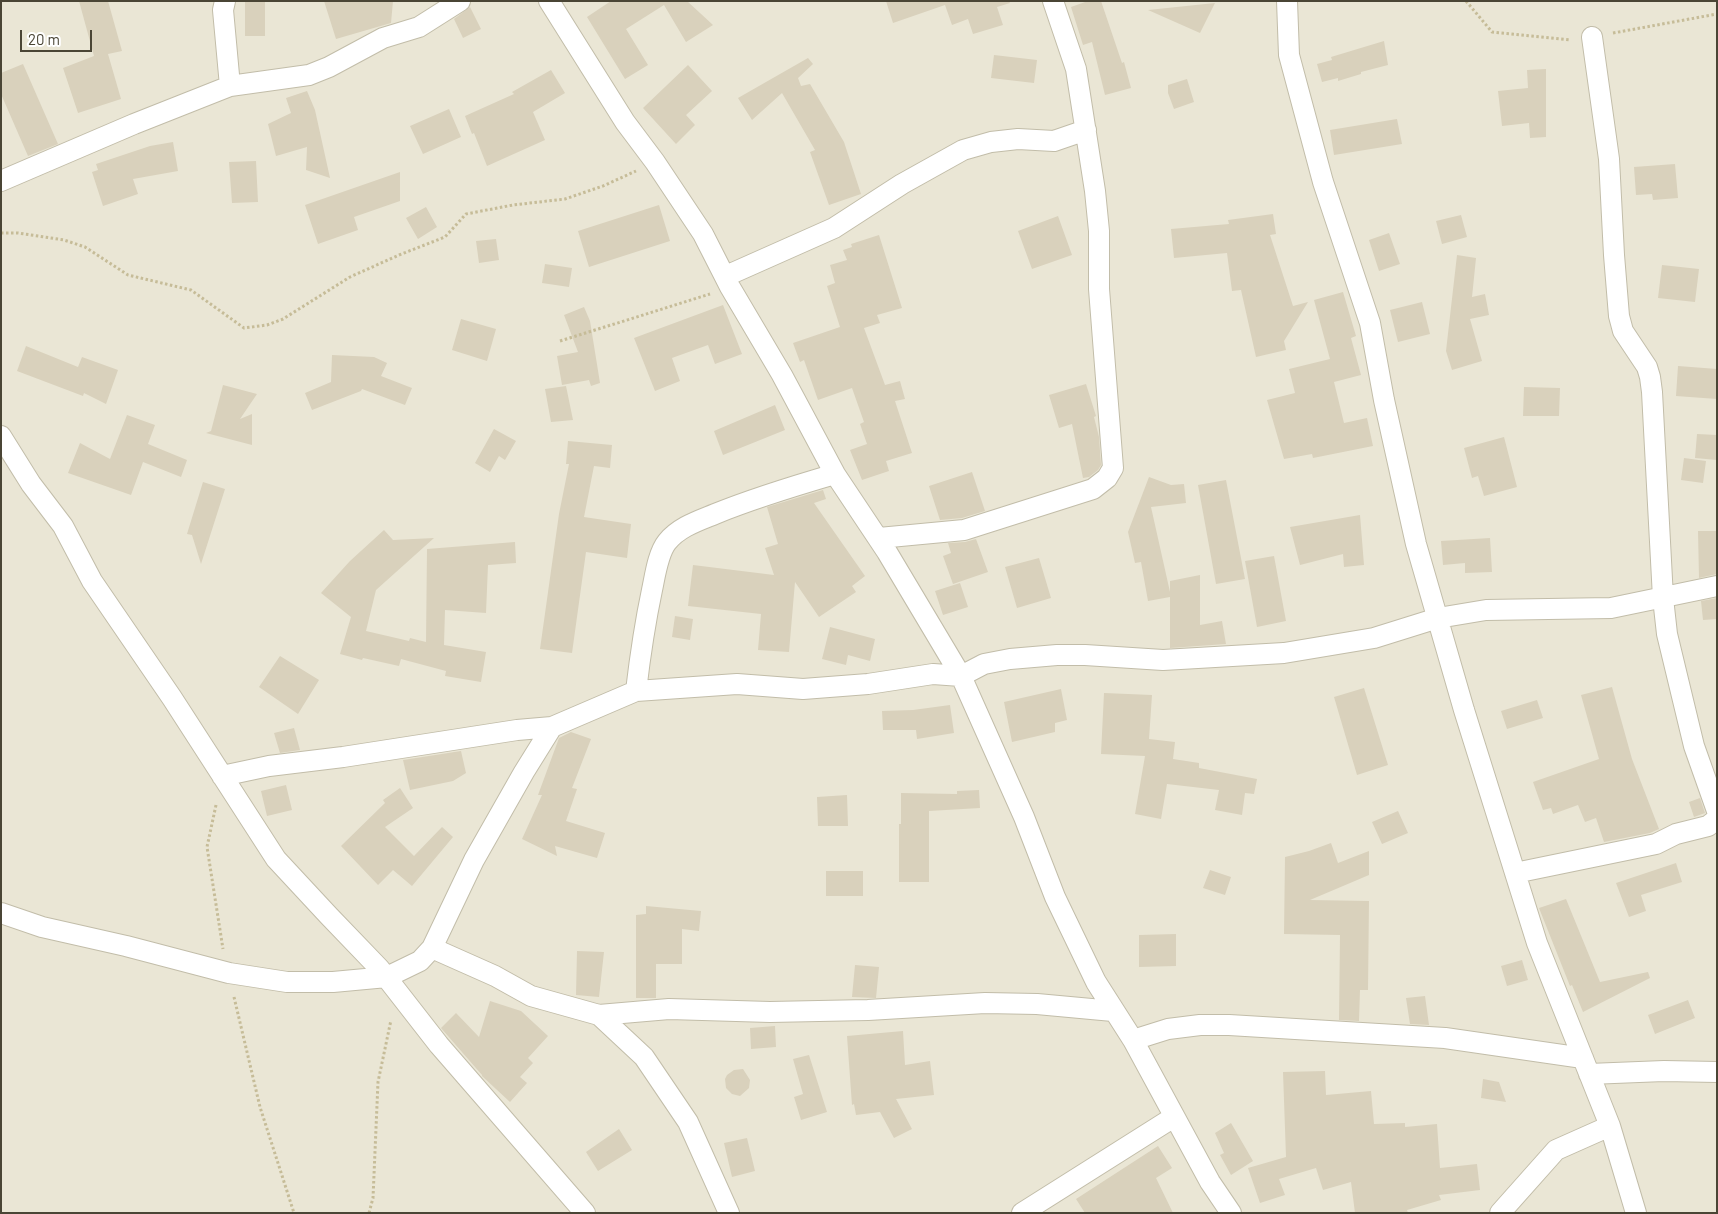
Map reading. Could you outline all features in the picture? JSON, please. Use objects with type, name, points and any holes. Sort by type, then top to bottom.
[{"type":"street","points":[[225,1],[223,10],[230,86]]},
{"type":"street","points":[[1,181],[134,124],[230,86],[309,75],[329,67],[383,38],[419,27],[460,1]]},
{"type":"street","points":[[549,1],[625,122],[655,162],[703,234],[835,474],[879,538],[961,676],[1024,817],[1055,897],[1096,982],[1133,1040],[1210,1182],[1231,1213]]},
{"type":"street","points":[[879,538],[964,530],[1093,489],[1107,478],[1113,468],[1099,289],[1095,191],[1076,69],[1053,1]]},
{"type":"street","points":[[1287,1],[1289,55],[1323,182],[1370,323],[1384,400],[1416,544],[1464,710],[1537,943],[1610,1126],[1636,1213]]},
{"type":"street","points":[[1592,37],[1609,159],[1619,316],[1623,331],[1646,367],[1650,377],[1652,392],[1663,598],[1667,634],[1694,746],[1717,811]]},
{"type":"street","points":[[728,282],[834,228],[902,184],[963,150],[991,142],[1018,139],[1054,141],[1086,130]]},
{"type":"street","points":[[1,436],[31,484],[63,526],[92,581],[172,698],[276,858],[328,916],[379,968],[439,1045],[585,1213]]},
{"type":"street","points":[[636,691],[656,567],[665,544],[687,525],[744,502],[835,474]]},
{"type":"street","points":[[222,776],[269,766],[343,757],[517,730],[552,727],[636,691],[737,684],[803,689],[868,684],[933,674],[961,676],[984,664],[1010,659],[1057,655],[1163,660],[1284,653],[1374,638],[1438,618],[1486,610],[1611,608],[1717,586]]},
{"type":"street","points":[[1,913],[42,927],[126,946],[229,973],[287,982],[392,984],[420,961],[432,948],[474,860],[552,727]]},
{"type":"street","points":[[1515,873],[1656,844],[1676,834],[1708,826],[1717,820]]},
{"type":"street","points":[[432,948],[495,976],[531,996],[599,1015],[669,1009],[779,1012],[868,1010],[985,1002],[1037,1004],[1113,1011]]},
{"type":"street","points":[[599,1015],[644,1057],[688,1122],[729,1213]]},
{"type":"street","points":[[1133,1040],[1168,1029],[1200,1025],[1239,1026],[1445,1038],[1586,1066],[1717,1072]]},
{"type":"street","points":[[1022,1213],[1174,1117]]},
{"type":"street","points":[[1500,1213],[1556,1150],[1610,1126]]},
{"type":"path","points":[[1,233],[18,233],[64,240],[85,248],[128,275],[191,290],[244,328],[267,325],[283,319],[350,277],[445,237],[466,214],[514,205],[565,199],[603,186],[655,162]]},
{"type":"path","points":[[560,341],[728,282]]},
{"type":"path","points":[[369,1213],[373,1198],[378,1082],[392,984]]},
{"type":"shaded area","points":[[1,1],[1717,1],[1717,1213],[1,1213]]},
{"type":"building","points":[[79,1],[108,1],[122,51],[108,54],[121,99],[78,113],[63,68],[94,56]]},
{"type":"building","points":[[245,1],[265,1],[265,36],[245,36]]},
{"type":"building","points":[[324,1],[393,1],[391,23],[336,39]]},
{"type":"building","points":[[611,1],[687,1],[713,25],[686,42],[664,5],[626,29],[648,65],[625,79],[587,17]]},
{"type":"building","points":[[886,1],[1009,1],[1010,3],[997,7],[1003,25],[973,34],[968,19],[952,25],[945,5],[893,23]]},
{"type":"building","points":[[1088,1],[1101,1],[1122,63],[1124,62],[1131,88],[1105,95],[1092,42],[1083,45],[1071,7]]},
{"type":"building","points":[[1215,3],[1200,33],[1148,10]]},
{"type":"building","points":[[470,7],[481,29],[463,38],[454,19]]},
{"type":"building","points":[[1384,41],[1388,65],[1361,72],[1361,74],[1338,81],[1338,78],[1322,82],[1317,64],[1332,60],[1331,57]]},
{"type":"building","points":[[994,55],[1037,60],[1034,83],[991,78]]},
{"type":"building","points":[[808,58],[813,64],[798,78],[801,86],[810,84],[844,142],[861,194],[829,205],[810,152],[815,150],[782,93],[752,120],[738,98]]},
{"type":"building","points":[[23,64],[58,144],[28,156],[1,94],[1,73]]},
{"type":"building","points":[[688,65],[712,91],[686,115],[695,125],[676,144],[643,108]]},
{"type":"building","points":[[1546,69],[1546,137],[1530,138],[1529,123],[1502,126],[1498,91],[1528,88],[1527,70]]},
{"type":"building","points":[[551,70],[565,93],[533,112],[545,140],[487,166],[465,116],[514,94],[512,92]]},
{"type":"building","points":[[1187,79],[1194,102],[1174,109],[1168,93],[1168,85]]},
{"type":"building","points":[[307,91],[315,110],[330,178],[306,170],[307,147],[276,156],[268,124],[291,113],[286,98]]},
{"type":"building","points":[[449,109],[461,137],[423,154],[410,126]]},
{"type":"building","points":[[1397,119],[1402,144],[1334,155],[1330,130]]},
{"type":"building","points":[[173,142],[178,171],[133,179],[138,194],[103,206],[92,172],[98,170],[96,164],[150,146]]},
{"type":"building","points":[[256,161],[258,202],[232,203],[229,162]]},
{"type":"building","points":[[1675,164],[1678,198],[1653,200],[1652,194],[1636,195],[1634,167]]},
{"type":"building","points":[[400,172],[400,201],[354,217],[358,230],[318,244],[305,205]]},
{"type":"building","points":[[659,205],[670,241],[589,267],[578,231]]},
{"type":"building","points":[[426,207],[437,227],[418,239],[406,218]]},
{"type":"building","points":[[1273,214],[1276,234],[1270,235],[1293,306],[1308,302],[1284,341],[1286,350],[1256,357],[1241,290],[1232,291],[1227,253],[1174,258],[1171,229],[1229,224],[1228,220]]},
{"type":"building","points":[[1461,215],[1467,237],[1442,244],[1436,221]]},
{"type":"building","points":[[1058,216],[1072,255],[1032,269],[1018,231]]},
{"type":"building","points":[[1389,233],[1400,264],[1379,271],[1369,240]]},
{"type":"building","points":[[879,235],[902,308],[877,315],[880,323],[864,328],[885,385],[900,381],[905,399],[895,401],[912,453],[886,461],[889,471],[862,480],[850,450],[867,444],[860,424],[864,422],[852,388],[818,400],[804,360],[800,362],[793,343],[840,327],[827,286],[835,283],[830,265],[847,260],[843,250],[852,247],[851,244]]},
{"type":"building","points":[[496,239],[499,260],[479,263],[476,241]]},
{"type":"building","points":[[1457,255],[1476,258],[1472,297],[1485,294],[1489,315],[1470,319],[1482,361],[1452,370],[1446,351]]},
{"type":"building","points":[[545,264],[572,268],[569,287],[542,283]]},
{"type":"building","points":[[1662,265],[1699,269],[1695,302],[1658,298]]},
{"type":"building","points":[[1343,292],[1356,336],[1351,338],[1361,375],[1334,382],[1344,423],[1367,418],[1373,446],[1313,458],[1312,454],[1284,459],[1267,400],[1295,393],[1289,369],[1330,359],[1314,300]]},
{"type":"building","points":[[1422,302],[1430,334],[1398,342],[1390,310]]},
{"type":"building","points":[[723,305],[742,354],[715,364],[708,345],[672,358],[680,381],[655,391],[634,338]]},
{"type":"building","points":[[584,307],[590,321],[600,383],[591,386],[589,380],[562,385],[557,356],[578,352],[564,315]]},
{"type":"building","points":[[461,319],[496,329],[487,361],[452,350]]},
{"type":"building","points":[[26,346],[78,367],[82,357],[118,370],[106,404],[84,393],[83,396],[17,371]]},
{"type":"building","points":[[332,355],[374,357],[387,363],[381,376],[412,388],[405,405],[362,389],[312,410],[305,393],[331,382]]},
{"type":"building","points":[[1678,366],[1717,369],[1717,399],[1676,396]]},
{"type":"building","points":[[1086,384],[1096,416],[1094,417],[1099,437],[1101,465],[1089,477],[1083,478],[1072,424],[1059,428],[1049,395]]},
{"type":"building","points":[[223,385],[257,394],[240,419],[252,414],[252,445],[206,433],[211,431]]},
{"type":"building","points":[[566,386],[573,420],[551,422],[545,389]]},
{"type":"building","points":[[1524,387],[1560,388],[1559,416],[1523,416]]},
{"type":"building","points":[[775,405],[785,430],[723,455],[714,431]]},
{"type":"building","points":[[127,415],[155,425],[148,444],[187,460],[181,477],[143,462],[131,495],[68,473],[80,443],[110,459]]},
{"type":"building","points":[[494,429],[516,441],[505,460],[499,456],[490,472],[475,463]]},
{"type":"building","points":[[1697,434],[1717,435],[1717,460],[1695,458]]},
{"type":"building","points":[[1504,437],[1517,487],[1484,496],[1478,476],[1472,478],[1464,448]]},
{"type":"building","points":[[568,441],[612,445],[610,468],[594,466],[584,517],[631,524],[627,558],[586,552],[572,653],[540,649],[559,514],[569,464],[566,464]]},
{"type":"building","points":[[1684,458],[1706,461],[1703,483],[1681,480]]},
{"type":"building","points":[[972,472],[985,511],[962,518],[940,520],[929,486]]},
{"type":"building","points":[[1149,477],[1171,485],[1184,484],[1186,503],[1151,507],[1170,592],[1170,581],[1200,575],[1200,625],[1222,621],[1226,644],[1170,648],[1170,597],[1148,601],[1141,562],[1135,563],[1128,532]]},
{"type":"building","points":[[1226,480],[1245,579],[1216,584],[1198,485]]},
{"type":"building","points":[[203,482],[225,489],[201,564],[192,535],[187,534]]},
{"type":"building","points":[[823,490],[826,499],[814,503],[865,576],[852,586],[856,592],[819,617],[795,582],[789,652],[758,650],[761,614],[688,606],[693,565],[774,575],[765,548],[778,544],[767,507]]},
{"type":"building","points":[[1360,515],[1364,565],[1344,567],[1343,554],[1300,565],[1290,527]]},
{"type":"building","points":[[384,530],[393,540],[434,538],[376,590],[366,631],[409,641],[410,638],[426,642],[427,549],[515,542],[516,563],[488,565],[486,613],[445,610],[444,645],[486,652],[481,682],[445,676],[446,671],[401,659],[399,666],[340,654],[351,617],[321,593],[350,561]]},
{"type":"building","points":[[1698,531],[1717,531],[1717,574],[1699,578]]},
{"type":"building","points":[[1490,538],[1492,572],[1465,573],[1465,563],[1443,565],[1441,541]]},
{"type":"building","points":[[976,539],[988,572],[953,584],[943,556],[951,553],[948,543]]},
{"type":"building","points":[[1274,556],[1286,621],[1257,627],[1245,561]]},
{"type":"building","points":[[1039,558],[1051,598],[1017,608],[1005,567]]},
{"type":"building","points":[[960,583],[968,607],[943,615],[935,591]]},
{"type":"building","points":[[1717,598],[1717,619],[1703,620],[1701,601]]},
{"type":"building","points":[[675,616],[693,619],[690,640],[672,637]]},
{"type":"building","points":[[830,627],[875,639],[870,661],[848,655],[846,665],[822,659]]},
{"type":"building","points":[[280,656],[319,680],[298,714],[259,687]]},
{"type":"building","points":[[1612,687],[1632,759],[1659,829],[1650,833],[1604,842],[1596,818],[1585,822],[1578,805],[1553,814],[1551,808],[1543,810],[1533,782],[1599,759],[1581,695]]},
{"type":"building","points":[[1364,688],[1388,765],[1357,775],[1334,697]]},
{"type":"building","points":[[1061,689],[1067,720],[1055,723],[1055,732],[1012,742],[1004,702]]},
{"type":"building","points":[[1104,693],[1152,695],[1149,739],[1175,742],[1173,759],[1199,763],[1199,768],[1257,779],[1254,794],[1245,793],[1242,815],[1215,810],[1219,790],[1167,784],[1161,819],[1135,814],[1145,756],[1101,754]]},
{"type":"building","points":[[1537,700],[1543,718],[1507,729],[1501,711]]},
{"type":"building","points":[[950,705],[954,733],[917,739],[916,730],[883,730],[882,711],[913,710]]},
{"type":"building","points":[[294,728],[300,750],[280,753],[274,733]]},
{"type":"building","points":[[571,732],[591,739],[572,788],[577,789],[566,821],[605,833],[597,858],[555,846],[557,856],[522,839],[542,795],[538,795],[559,738]]},
{"type":"building","points":[[461,751],[466,773],[453,781],[410,790],[403,760]]},
{"type":"building","points":[[286,785],[292,810],[267,816],[261,791]]},
{"type":"building","points":[[400,788],[413,808],[385,827],[414,856],[442,827],[453,837],[412,886],[393,870],[378,885],[341,846],[385,803],[383,800]]},
{"type":"building","points":[[979,790],[980,808],[929,811],[929,882],[899,882],[901,793],[957,794],[957,791]]},
{"type":"building","points":[[847,795],[848,826],[818,826],[817,797]]},
{"type":"building","points":[[1700,798],[1705,813],[1694,817],[1689,802]]},
{"type":"building","points":[[1398,811],[1408,833],[1382,844],[1372,822]]},
{"type":"building","points":[[1331,843],[1338,863],[1369,851],[1369,875],[1310,900],[1369,901],[1368,990],[1360,990],[1359,1021],[1339,1020],[1340,935],[1284,934],[1285,857]]},
{"type":"building","points":[[1676,863],[1682,882],[1641,895],[1646,911],[1629,917],[1616,883]]},
{"type":"building","points":[[1210,870],[1231,877],[1225,895],[1203,888]]},
{"type":"building","points":[[826,871],[863,871],[863,896],[826,896]]},
{"type":"building","points":[[1566,899],[1600,982],[1648,972],[1650,978],[1583,1012],[1572,985],[1570,986],[1539,908]]},
{"type":"building","points":[[646,906],[701,911],[699,931],[682,929],[682,964],[656,964],[656,998],[636,998],[636,915],[646,914]]},
{"type":"building","points":[[1176,934],[1176,966],[1139,967],[1139,935]]},
{"type":"building","points":[[577,951],[604,952],[599,997],[576,995]]},
{"type":"building","points":[[1522,960],[1528,980],[1507,986],[1501,966]]},
{"type":"building","points":[[855,965],[879,967],[876,998],[852,997]]},
{"type":"building","points":[[1425,996],[1429,1025],[1410,1024],[1406,998]]},
{"type":"building","points":[[1688,1000],[1695,1018],[1655,1034],[1648,1015]]},
{"type":"building","points":[[490,1001],[521,1011],[548,1036],[528,1058],[533,1063],[520,1077],[527,1083],[510,1102],[482,1076],[441,1028],[456,1013],[479,1037]]},
{"type":"building","points":[[775,1026],[776,1047],[751,1049],[750,1028]]},
{"type":"building","points":[[903,1031],[905,1065],[930,1061],[934,1095],[896,1099],[912,1129],[894,1138],[880,1112],[856,1115],[854,1104],[852,1105],[847,1036]]},
{"type":"building","points":[[809,1055],[827,1112],[801,1120],[794,1097],[803,1094],[793,1059]]},
{"type":"building","points":[[743,1069],[750,1080],[749,1088],[740,1096],[732,1094],[726,1088],[725,1079],[734,1070]]},
{"type":"building","points":[[1325,1071],[1326,1095],[1371,1091],[1374,1124],[1405,1123],[1405,1127],[1437,1124],[1440,1168],[1477,1164],[1480,1190],[1439,1195],[1441,1200],[1407,1210],[1408,1213],[1355,1213],[1351,1182],[1323,1190],[1316,1168],[1279,1179],[1285,1195],[1260,1203],[1248,1168],[1286,1157],[1283,1072]]},
{"type":"building","points":[[1483,1079],[1499,1082],[1506,1102],[1481,1098]]},
{"type":"building","points":[[1231,1123],[1253,1161],[1231,1175],[1220,1155],[1224,1153],[1215,1133]]},
{"type":"building","points":[[619,1129],[632,1150],[598,1171],[586,1152]]},
{"type":"building","points":[[747,1138],[755,1171],[732,1177],[724,1143]]},
{"type":"building","points":[[1158,1146],[1172,1168],[1156,1178],[1173,1213],[1085,1213],[1076,1199]]}]
